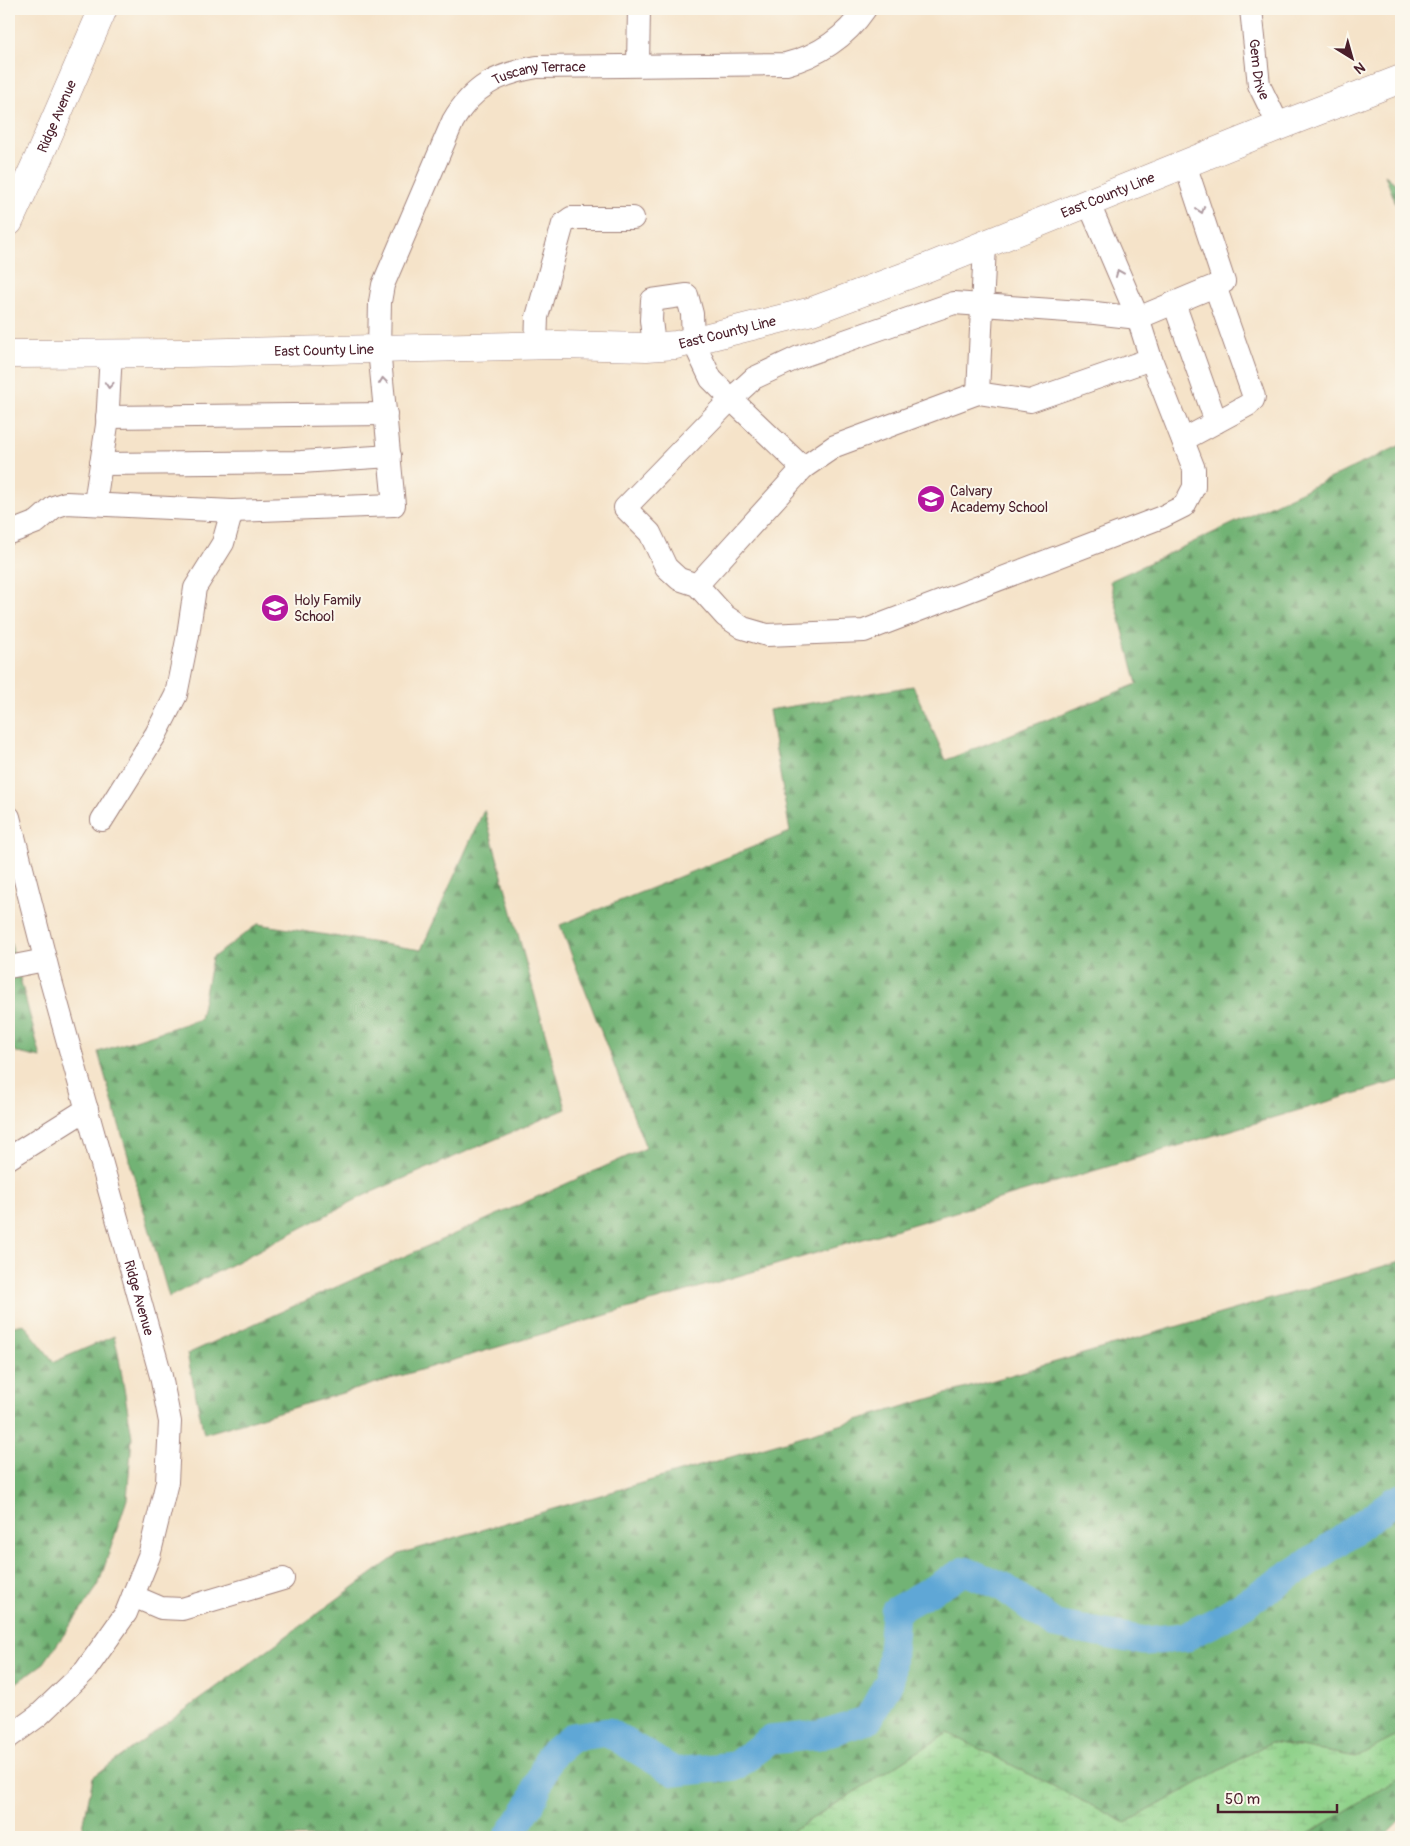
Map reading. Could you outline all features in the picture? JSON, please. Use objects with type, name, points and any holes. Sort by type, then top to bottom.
[{"type":"main road","name":"Ridge Avenue","points":[[9,222],[103,9]]},
{"type":"main road","name":"East County Line","points":[[9,354],[536,345],[676,345],[812,311],[985,245],[1279,126],[1401,79]]},
{"type":"street","points":[[638,64],[639,9]]},
{"type":"street","name":"Tuscany Terrace","points":[[232,511],[394,504],[379,349],[380,302],[383,284],[453,121],[477,90],[491,80],[516,70],[537,67],[638,64],[786,64],[819,52],[856,22],[865,9]]},
{"type":"street","name":"Gem Drive","points":[[1251,9],[1259,85],[1279,126]]},
{"type":"street","points":[[1183,440],[1248,405],[1254,397],[1185,164]]},
{"type":"street","points":[[1089,204],[1138,318],[1151,359],[1194,468],[1194,487],[1184,506],[1162,517],[864,631],[767,635],[743,628],[725,616],[697,585],[679,579],[666,567],[650,534],[625,508],[731,399],[754,378],[799,357],[954,303],[1138,318],[1220,284]]},
{"type":"street","points":[[536,345],[537,317],[563,224],[571,218],[633,218]]},
{"type":"street","points":[[978,393],[985,245]]},
{"type":"street","points":[[654,346],[651,320],[652,300],[687,295],[692,314],[694,341],[711,379],[803,468]]},
{"type":"street","points":[[1174,303],[1216,422]]},
{"type":"street","points":[[95,503],[107,417],[111,353]]},
{"type":"street","points":[[697,585],[803,468],[835,446],[978,393],[1030,401],[1151,359]]},
{"type":"street","points":[[107,417],[386,414]]},
{"type":"street","points":[[101,464],[301,462],[390,456]]},
{"type":"street","points":[[9,533],[38,522],[54,507],[66,503],[232,511],[223,544],[195,588],[176,695],[156,734],[102,820]]},
{"type":"street","name":"Ridge Avenue","points":[[9,1737],[38,1716],[85,1671],[126,1613],[149,1556],[167,1482],[170,1422],[161,1376],[45,960],[10,826]]},
{"type":"street","points":[[9,967],[45,960]]},
{"type":"street","points":[[9,1158],[88,1109]]},
{"type":"street","points":[[133,1596],[161,1608],[182,1609],[283,1579]]},
{"type":"green space","points":[[1385,175],[1401,188],[1401,217]]},
{"type":"green space","points":[[1401,445],[1401,1080],[204,1434],[187,1354],[646,1148],[560,925],[790,832],[769,710],[913,686],[946,760],[1137,684],[1110,581]]},
{"type":"green space","points":[[484,810],[566,1109],[365,1195],[169,1297],[98,1052],[200,1019],[212,958],[258,924],[421,950]]},
{"type":"green space","points":[[9,936],[41,1058],[18,1053],[9,1046]]},
{"type":"green space","points":[[1401,1261],[1401,1734],[1356,1757],[1271,1742],[1126,1823],[948,1733],[783,1837],[81,1837],[93,1777],[399,1554]]},
{"type":"green space","points":[[24,1324],[54,1362],[114,1336],[132,1437],[127,1499],[98,1586],[44,1663],[9,1688],[9,1327]]},
{"type":"green space","points":[[948,1733],[1126,1823],[1271,1742],[1356,1757],[1401,1734],[1401,1777],[1303,1837],[783,1837]]},
{"type":"green space","points":[[1401,1777],[1401,1820],[1384,1837],[1303,1837]]},
{"type":"waterway","points":[[508,1837],[531,1803],[549,1757],[572,1737],[608,1732],[675,1772],[735,1766],[770,1740],[819,1735],[868,1720],[890,1680],[895,1611],[965,1571],[1002,1586],[1055,1625],[1145,1641],[1185,1637],[1217,1621],[1304,1566],[1394,1501],[1401,1498]]},
{"type":"place","name":"Calvary Academy School","points":[[931,499]]},
{"type":"place","name":"Holy Family School","points":[[275,608]]}]
